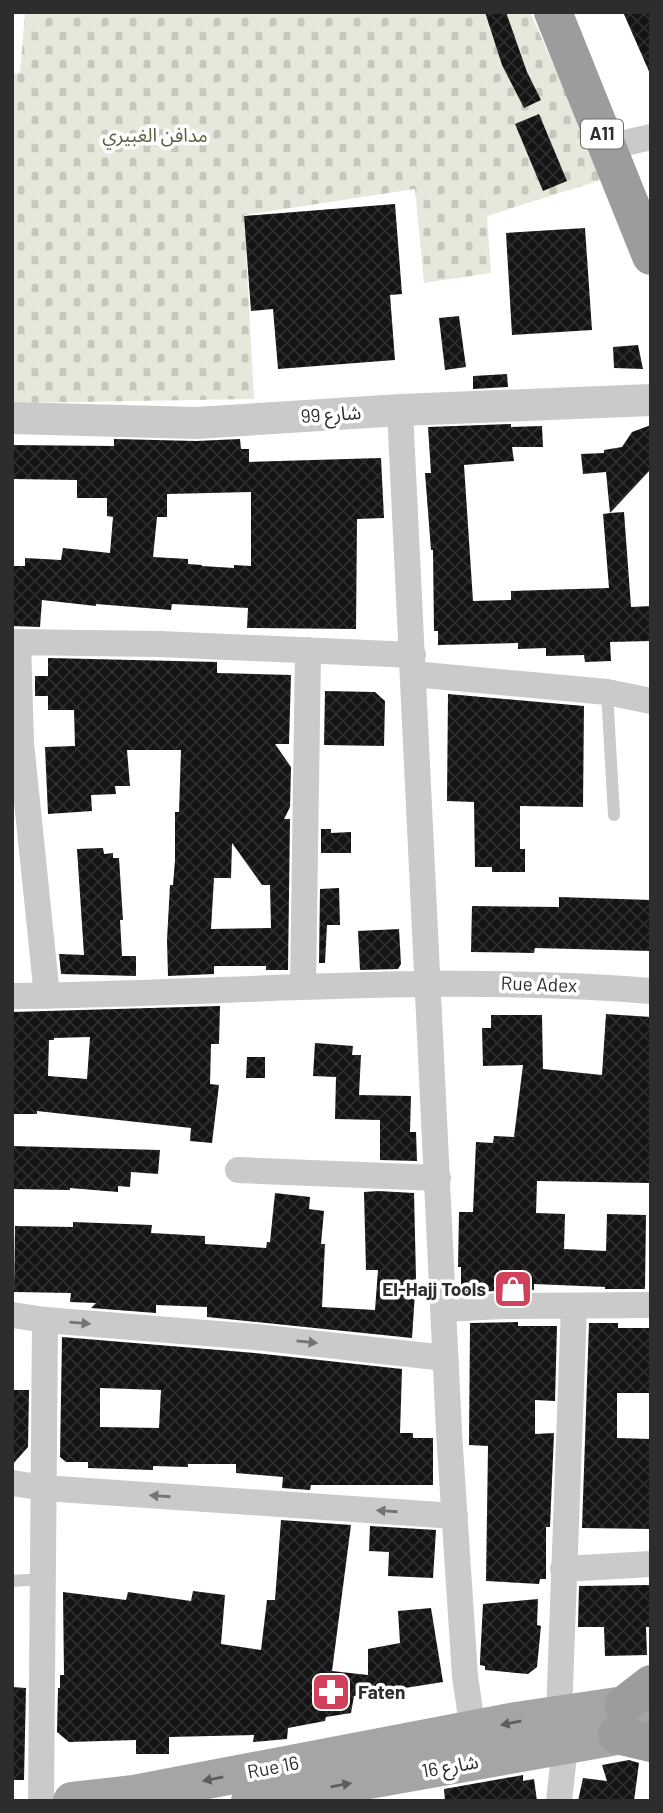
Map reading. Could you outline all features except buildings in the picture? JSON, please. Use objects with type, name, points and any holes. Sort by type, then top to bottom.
[{"type":"highway","name":"A11","points":[[554,12],[651,256]]},
{"type":"highway","name":"A11","points":[[578,12],[640,140],[651,193]]},
{"type":"main road","points":[[562,1730],[641,1716]]},
{"type":"main road","name":"Rue 16","points":[[72,1801],[134,1794],[473,1731],[562,1730]]},
{"type":"main road","name":"شارع 16","points":[[250,1801],[562,1730]]},
{"type":"street","name":"شارع 99","points":[[12,418],[196,423],[400,410],[651,400]]},
{"type":"street","points":[[400,410],[445,1309],[445,1358],[465,1676],[473,1731]]},
{"type":"street","points":[[47,996],[21,743],[15,643],[160,644],[308,650],[607,692],[651,701]]},
{"type":"street","points":[[303,986],[308,650]]},
{"type":"street","name":"Rue Adex","points":[[12,996],[427,982],[602,986],[651,990]]},
{"type":"street","points":[[238,1170],[438,1178]]},
{"type":"street","points":[[445,1309],[651,1305]]},
{"type":"street","points":[[559,1801],[563,1569],[574,1306]]},
{"type":"street","points":[[12,1315],[445,1358]]},
{"type":"street","points":[[41,1801],[46,1320]]},
{"type":"street","points":[[12,1483],[44,1489],[455,1516]]},
{"type":"street","points":[[563,1569],[651,1564]]},
{"type":"lane","points":[[607,692],[614,815]]},
{"type":"lane","points":[[12,1581],[43,1580]]},
{"type":"green space","name":"مدافن الغبيري","points":[[25,12],[530,12],[604,179],[487,216],[491,273],[424,283],[415,189],[244,215],[254,399],[12,403],[12,74],[20,73]]},
{"type":"place","name":"El-Hajj Tools","points":[[513,1289]]},
{"type":"place","name":"Faten","points":[[331,1692]]}]
